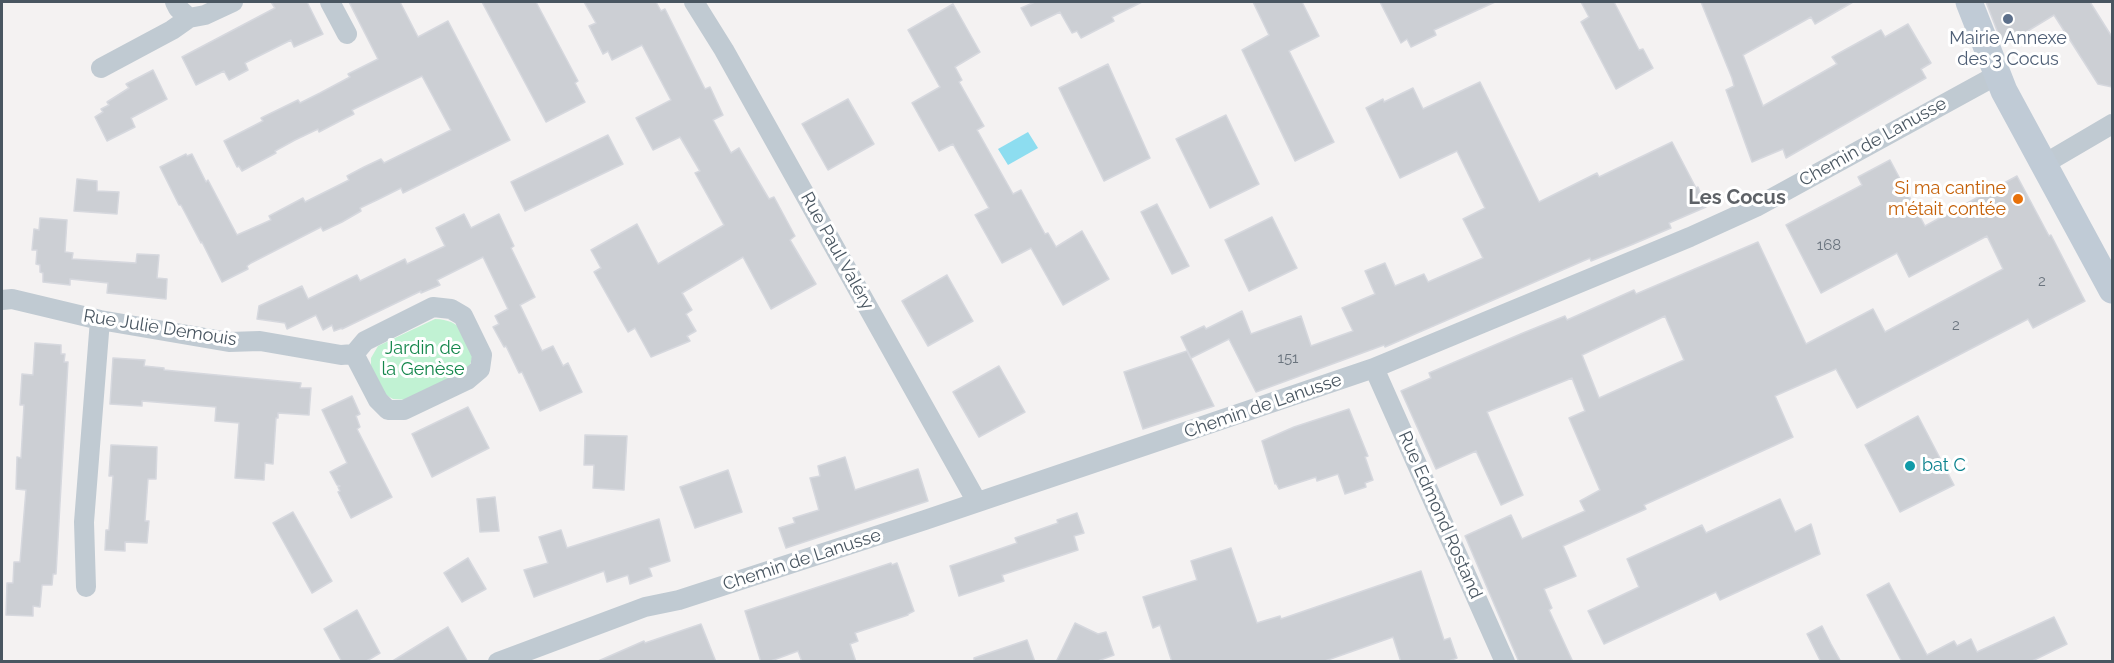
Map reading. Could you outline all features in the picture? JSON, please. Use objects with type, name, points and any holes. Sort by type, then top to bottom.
[{"type":"street","points":[[175,2],[189,18]]},
{"type":"street","points":[[101,68],[172,30],[189,18],[205,15],[233,2]]},
{"type":"street","points":[[330,2],[347,34]]},
{"type":"street","name":"Rue Paul Valéry","points":[[694,2],[724,50],[977,502]]},
{"type":"street","points":[[1969,2],[1997,75],[2112,290]]},
{"type":"street","name":"Chemin de Lanusse","points":[[498,662],[645,607],[679,600],[1374,368],[1690,237],[1756,207],[1997,75]]},
{"type":"street","points":[[2044,164],[2112,124]]},
{"type":"street","name":"Rue Julie Demouis","points":[[2,300],[12,299],[100,320],[229,342],[260,340],[341,355],[354,354]]},
{"type":"street","points":[[433,308],[451,309],[463,316],[482,355],[480,369],[467,380],[404,410],[387,410],[378,400],[354,354],[365,341],[433,308]]},
{"type":"street","points":[[86,587],[84,522],[100,320]]},
{"type":"street","name":"Rue Edmond Rostand","points":[[1374,368],[1505,662]]},
{"type":"green space","name":"Jardin de la Genèse","points":[[435,319],[451,322],[461,330],[473,355],[469,368],[409,400],[393,399],[386,395],[371,369],[371,358],[378,346]]},
{"type":"water","points":[[1028,132],[1038,148],[1008,165],[998,149]]},
{"type":"building","points":[[271,2],[307,2],[323,34],[294,47],[291,40],[245,63],[248,70],[229,80],[224,71],[196,85],[182,57],[275,8]]},
{"type":"building","points":[[349,2],[400,2],[418,37],[448,21],[510,140],[403,193],[401,188],[360,208],[361,211],[323,231],[321,227],[251,263],[247,266],[248,269],[222,282],[160,167],[186,154],[187,156],[192,154],[237,235],[271,220],[269,216],[303,198],[305,202],[349,180],[347,176],[364,167],[381,159],[384,163],[451,130],[422,76],[352,110],[354,114],[319,132],[318,129],[295,140],[242,171],[239,166],[237,167],[224,141],[263,121],[261,118],[298,100],[300,103],[320,93],[350,77],[348,74],[378,59]]},
{"type":"building","points":[[482,2],[536,2],[578,81],[575,83],[585,102],[546,122]]},
{"type":"building","points":[[584,2],[656,2],[661,11],[665,9],[705,89],[710,87],[723,115],[713,120],[731,153],[739,148],[769,199],[774,197],[795,236],[790,240],[816,284],[771,309],[743,257],[682,293],[692,310],[686,314],[696,331],[687,336],[690,341],[651,357],[635,328],[628,332],[594,272],[601,268],[591,250],[637,224],[658,264],[724,225],[695,173],[700,171],[680,137],[653,150],[636,118],[671,100],[642,45],[612,60],[608,51],[603,54],[589,26],[596,23]]},
{"type":"building","points":[[1035,2],[1142,2],[1112,17],[1114,21],[1081,38],[1077,31],[1072,33],[1060,12],[1031,26],[1021,8]]},
{"type":"building","points":[[1253,2],[1302,2],[1319,36],[1289,51],[1334,142],[1295,161],[1242,50],[1269,35]]},
{"type":"building","points":[[1380,2],[1495,2],[1434,30],[1436,35],[1411,47],[1407,39],[1401,43]]},
{"type":"building","points":[[1581,2],[1614,2],[1639,50],[1643,49],[1653,68],[1616,89],[1581,22],[1589,17]]},
{"type":"building","points":[[1701,2],[1853,2],[1815,24],[1811,17],[1743,55],[1763,106],[1837,64],[1832,57],[1881,30],[1885,37],[1908,24],[1931,63],[1921,69],[1926,78],[1786,158],[1783,149],[1752,162],[1726,90],[1734,86],[1732,78]]},
{"type":"building","points":[[1986,2],[2090,2],[2112,37],[2112,87],[2098,84],[2054,15],[2003,46]]},
{"type":"building","points":[[953,4],[980,52],[955,67],[962,80],[959,82],[984,126],[977,130],[1013,194],[1021,190],[1045,234],[1048,233],[1056,247],[1082,231],[1109,279],[1063,305],[1031,248],[1002,263],[975,215],[989,208],[953,144],[939,151],[912,103],[940,87],[908,30]]},
{"type":"building","points":[[1108,64],[1150,158],[1104,181],[1059,88]]},
{"type":"building","points":[[153,70],[167,99],[131,118],[135,127],[107,141],[95,117],[103,112],[101,109],[109,105],[107,102],[129,88],[126,84]]},
{"type":"building","points":[[1480,82],[1539,202],[1597,173],[1599,177],[1672,142],[1696,188],[1698,187],[1706,207],[1669,223],[1671,228],[1591,261],[1590,258],[1385,347],[1384,345],[1256,392],[1229,339],[1191,358],[1181,337],[1204,326],[1206,329],[1242,311],[1251,334],[1301,316],[1311,346],[1353,331],[1342,308],[1375,294],[1365,271],[1385,263],[1395,286],[1424,274],[1428,282],[1483,258],[1463,219],[1485,208],[1457,151],[1400,178],[1366,108],[1413,88],[1423,109]]},
{"type":"building","points":[[848,99],[874,144],[828,170],[802,124]]},
{"type":"building","points":[[1226,115],[1259,184],[1210,208],[1176,139]]},
{"type":"building","points":[[608,135],[623,164],[525,211],[511,182]]},
{"type":"building","points":[[1890,160],[1925,226],[2017,176],[2085,301],[2033,328],[2028,319],[1857,408],[1836,369],[1775,396],[1793,437],[1644,505],[1646,509],[1563,546],[1576,576],[1544,589],[1552,608],[1549,610],[1573,662],[1519,662],[1465,536],[1511,515],[1522,539],[1585,511],[1580,501],[1600,490],[1569,418],[1585,411],[1572,378],[1487,412],[1523,495],[1501,505],[1476,451],[1436,469],[1401,391],[1431,378],[1429,373],[1523,333],[1565,316],[1567,320],[1634,290],[1636,294],[1758,242],[1806,344],[1873,309],[1885,332],[2003,269],[1987,236],[1909,277],[1897,253],[1821,293],[1786,225],[1862,185],[1858,177]],"holes":[[[1665,316],[1684,360],[1599,398],[1582,355]]]},
{"type":"building","points":[[77,179],[97,181],[97,191],[119,192],[117,214],[74,211]]},
{"type":"building","points":[[1157,204],[1189,266],[1172,274],[1141,212]]},
{"type":"building","points":[[464,214],[471,228],[499,214],[514,246],[511,248],[535,297],[520,305],[542,351],[553,346],[563,366],[568,363],[582,392],[540,411],[522,372],[519,373],[506,346],[504,347],[493,327],[499,324],[495,316],[508,309],[483,257],[437,280],[440,285],[421,293],[421,291],[342,329],[334,331],[332,325],[323,330],[316,315],[287,329],[285,323],[257,319],[259,306],[302,286],[308,299],[357,275],[360,281],[405,259],[407,264],[445,246],[436,228]]},
{"type":"building","points":[[1272,217],[1297,268],[1249,291],[1225,240]]},
{"type":"building","points":[[40,218],[67,220],[65,252],[73,253],[72,259],[136,263],[137,254],[159,255],[157,278],[167,279],[166,299],[107,293],[108,283],[70,279],[70,285],[43,282],[40,265],[36,264],[37,250],[32,250],[34,229],[39,230]]},
{"type":"building","points":[[947,275],[973,321],[928,346],[902,301]]},
{"type":"building","points":[[35,343],[61,345],[61,354],[65,354],[64,362],[68,362],[56,574],[53,574],[52,585],[42,585],[40,607],[33,606],[33,616],[6,615],[7,583],[13,583],[14,562],[20,562],[26,490],[16,489],[17,457],[21,458],[24,405],[20,405],[22,374],[33,375]]},
{"type":"building","points":[[1187,351],[1214,406],[1143,429],[1124,372]]},
{"type":"building","points":[[113,358],[145,360],[144,366],[164,368],[164,370],[301,383],[300,388],[311,388],[309,415],[278,413],[273,464],[265,463],[264,480],[235,478],[239,423],[215,421],[216,407],[142,401],[142,406],[110,404]]},
{"type":"building","points":[[999,366],[1025,412],[979,437],[953,392]]},
{"type":"building","points":[[352,396],[360,414],[356,416],[360,427],[357,429],[392,497],[351,518],[338,492],[340,486],[337,485],[330,472],[347,463],[322,410]]},
{"type":"building","points":[[468,407],[489,448],[432,477],[412,434]]},
{"type":"building","points":[[1349,409],[1368,456],[1365,457],[1373,480],[1365,483],[1366,487],[1345,494],[1338,474],[1317,481],[1316,477],[1279,489],[1275,484],[1262,441],[1294,427]]},
{"type":"building","name":"bat C","points":[[1918,416],[1954,485],[1900,512],[1865,445]]},
{"type":"building","points":[[585,435],[627,436],[624,490],[593,488],[594,465],[584,465]]},
{"type":"building","points":[[111,445],[157,447],[156,479],[148,479],[145,521],[149,521],[147,543],[125,542],[125,551],[105,550],[106,530],[109,530],[113,476],[109,476]]},
{"type":"building","points":[[845,457],[855,490],[918,469],[928,501],[786,548],[779,528],[795,523],[793,518],[819,510],[810,478],[820,476],[818,466]]},
{"type":"building","points":[[728,470],[742,512],[695,528],[680,487]]},
{"type":"building","points":[[495,497],[499,531],[480,532],[477,499]]},
{"type":"building","points":[[1780,499],[1795,532],[1811,524],[1820,554],[1720,600],[1716,592],[1604,644],[1588,611],[1639,587],[1627,559],[1702,525],[1706,533]]},
{"type":"building","points":[[293,512],[332,581],[312,593],[273,523]]},
{"type":"building","points":[[1077,513],[1084,533],[1074,536],[1078,550],[1002,575],[1004,581],[959,596],[950,566],[1017,543],[1015,538],[1058,523],[1057,520]]},
{"type":"building","points":[[659,519],[670,561],[649,568],[652,576],[630,584],[628,575],[607,582],[604,571],[534,597],[524,570],[548,563],[539,537],[561,530],[567,548]]},
{"type":"building","points":[[1231,548],[1257,623],[1280,616],[1281,619],[1421,571],[1444,640],[1450,638],[1457,658],[1446,662],[1401,662],[1393,637],[1322,662],[1172,662],[1160,625],[1153,628],[1143,597],[1197,580],[1191,561]]},
{"type":"building","points":[[468,558],[486,589],[462,602],[444,573]]},
{"type":"building","points":[[891,563],[892,565],[897,563],[914,611],[855,633],[858,641],[850,644],[856,662],[802,662],[798,651],[768,662],[761,662],[745,611]]},
{"type":"building","points":[[1889,583],[1927,655],[1954,641],[1957,646],[1971,639],[1977,652],[2054,617],[2067,644],[2030,662],[1902,662],[1867,595]]},
{"type":"building","points":[[357,610],[380,653],[365,662],[342,662],[324,629]]},
{"type":"building","points":[[1075,623],[1098,634],[1106,632],[1114,655],[1095,662],[1056,662]]},
{"type":"building","points":[[701,624],[716,662],[596,662],[644,641],[645,643]]},
{"type":"building","points":[[1822,626],[1841,662],[1821,662],[1807,634]]},
{"type":"building","points":[[448,627],[468,662],[391,662],[433,636]]},
{"type":"building","points":[[1027,640],[1035,662],[974,662],[974,658]]},
{"type":"place","name":"Mairie Annexe des 3 Cocus","points":[[2008,19]]},
{"type":"place","name":"Si ma cantine m'était contée","points":[[2018,199]]},
{"type":"place","name":"bat C","points":[[1910,466]]},
{"type":"district","name":"Les Cocus","points":[[1737,198]]}]
